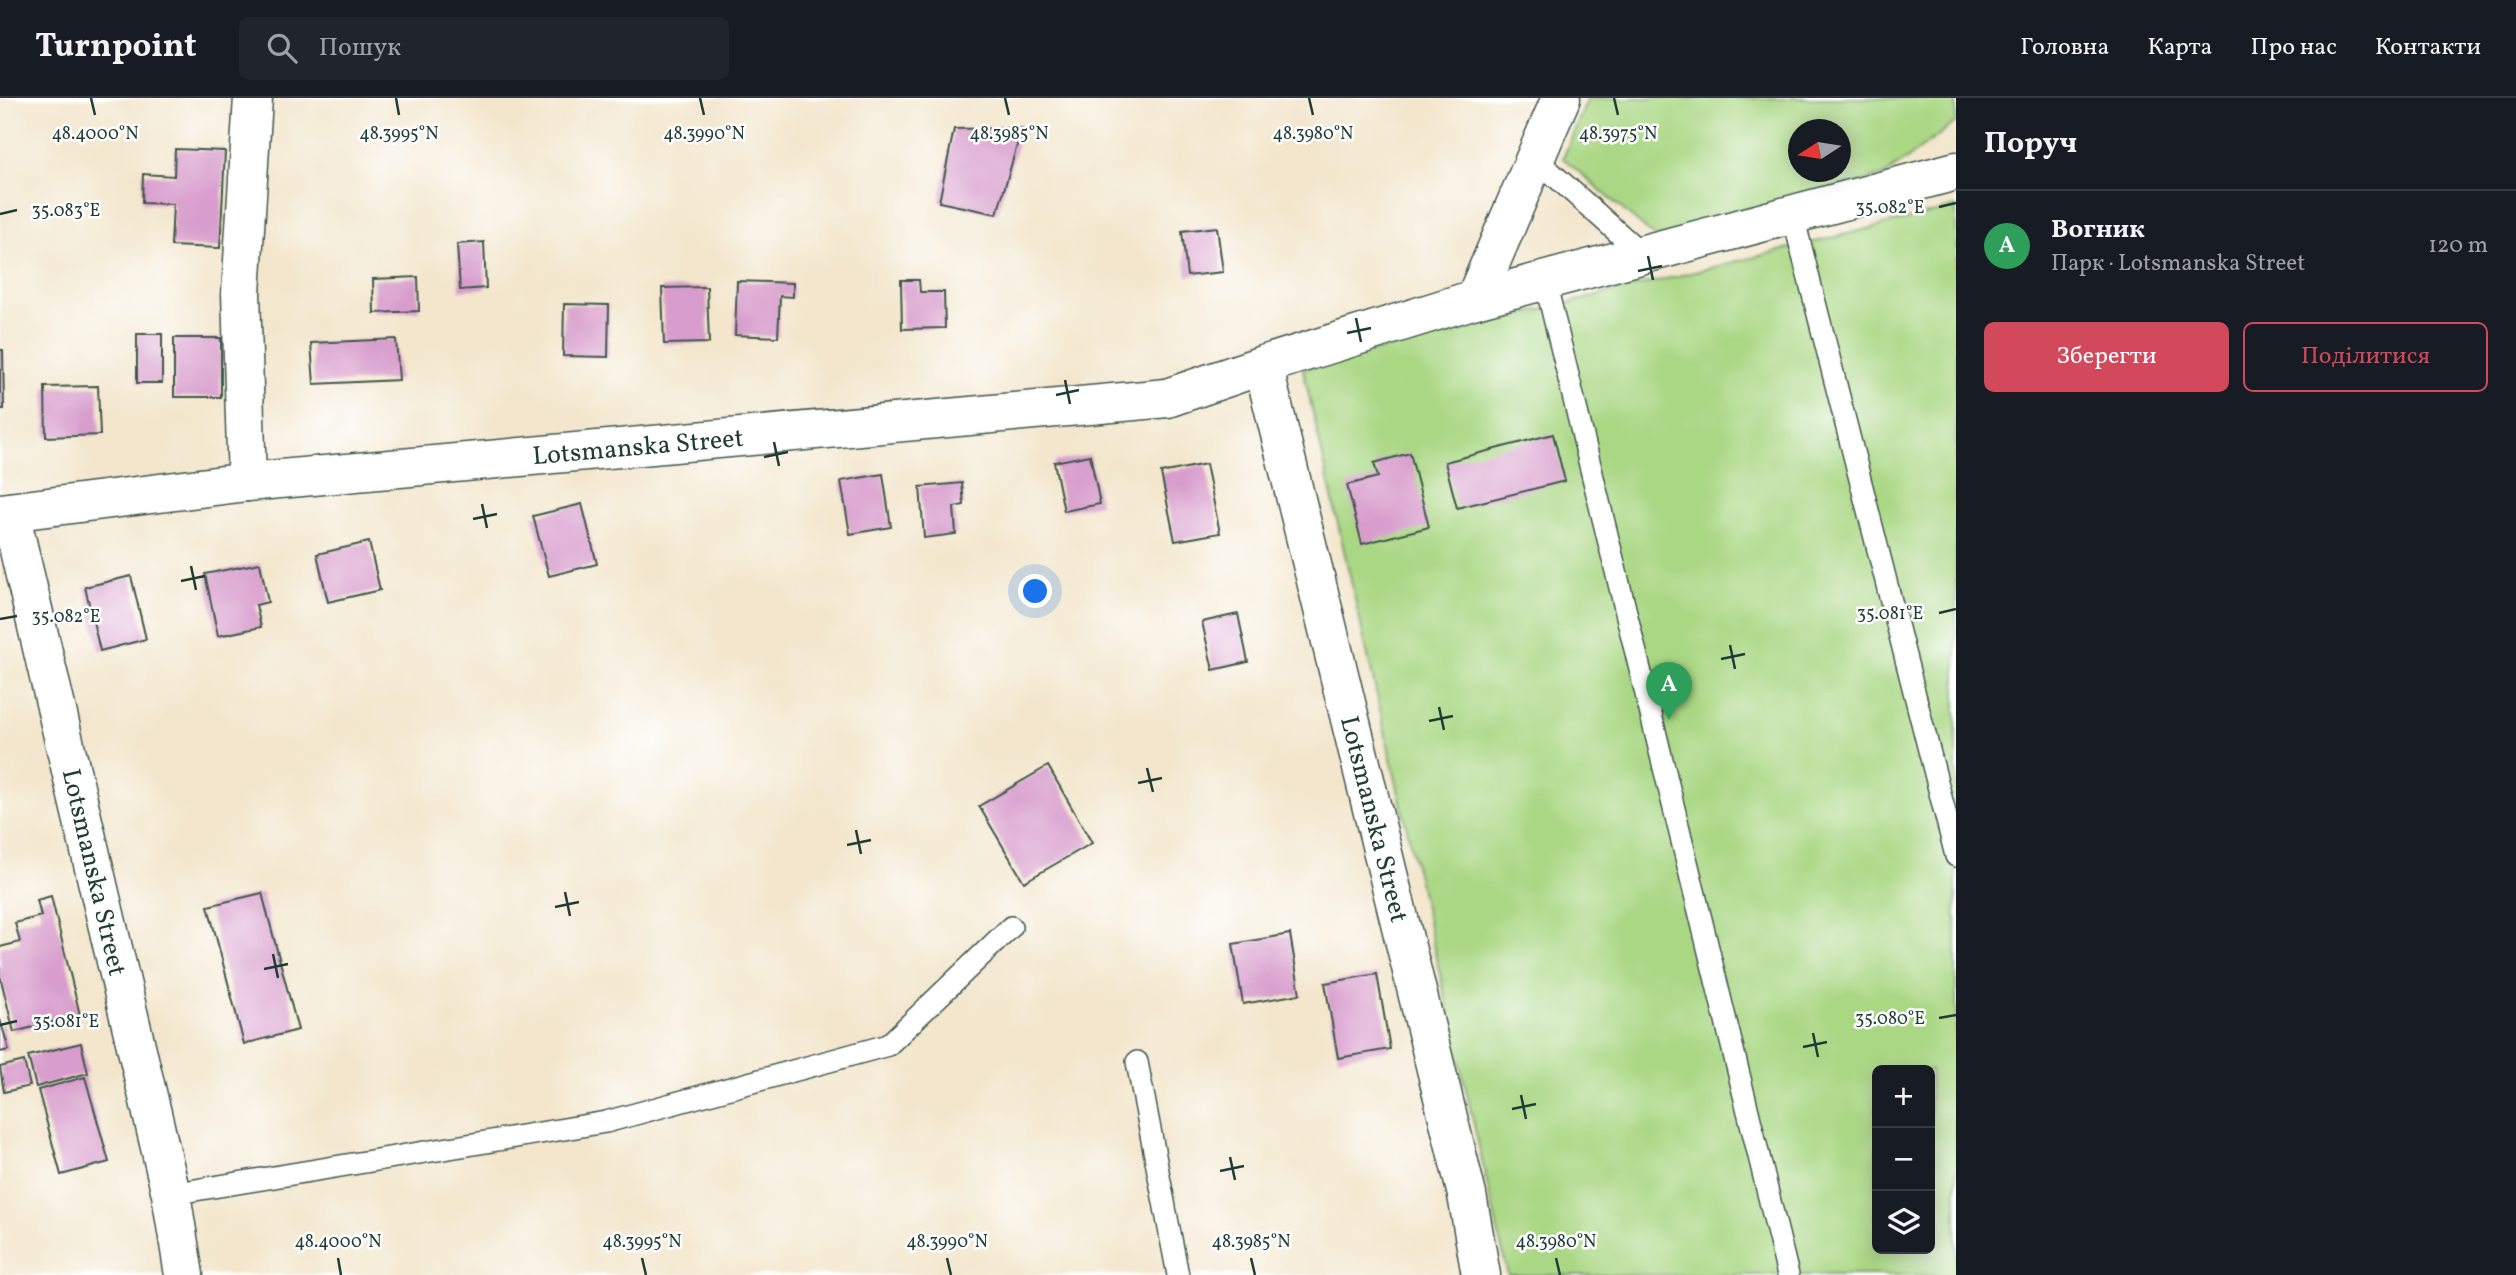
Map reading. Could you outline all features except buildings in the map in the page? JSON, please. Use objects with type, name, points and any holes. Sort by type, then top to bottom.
[{"type":"street","points":[[247,482],[241,293],[253,98]]},
{"type":"street","points":[[1475,299],[1562,98]]},
{"type":"street","name":"Lotsmanska Street","points":[[184,1275],[171,1194],[5,512],[247,482],[1167,398],[1475,299],[1956,171]]},
{"type":"street","name":"Lotsmanska Street","points":[[1263,365],[1467,1195],[1481,1275]]},
{"type":"lane","points":[[1535,159],[1643,256]]},
{"type":"lane","points":[[1793,216],[1956,856]]},
{"type":"lane","points":[[1545,281],[1788,1275]]},
{"type":"lane","points":[[171,1194],[606,1122],[888,1045],[1011,927]]},
{"type":"lane","points":[[1137,1062],[1178,1275]]},
{"type":"green space","points":[[1588,98],[1956,98],[1956,122],[1885,175],[1656,238],[1563,158]]},
{"type":"green space","points":[[1956,207],[1956,1275],[1508,1275],[1303,369]]},
{"type":"place","name":"Вогник","points":[[1669,720]]}]
